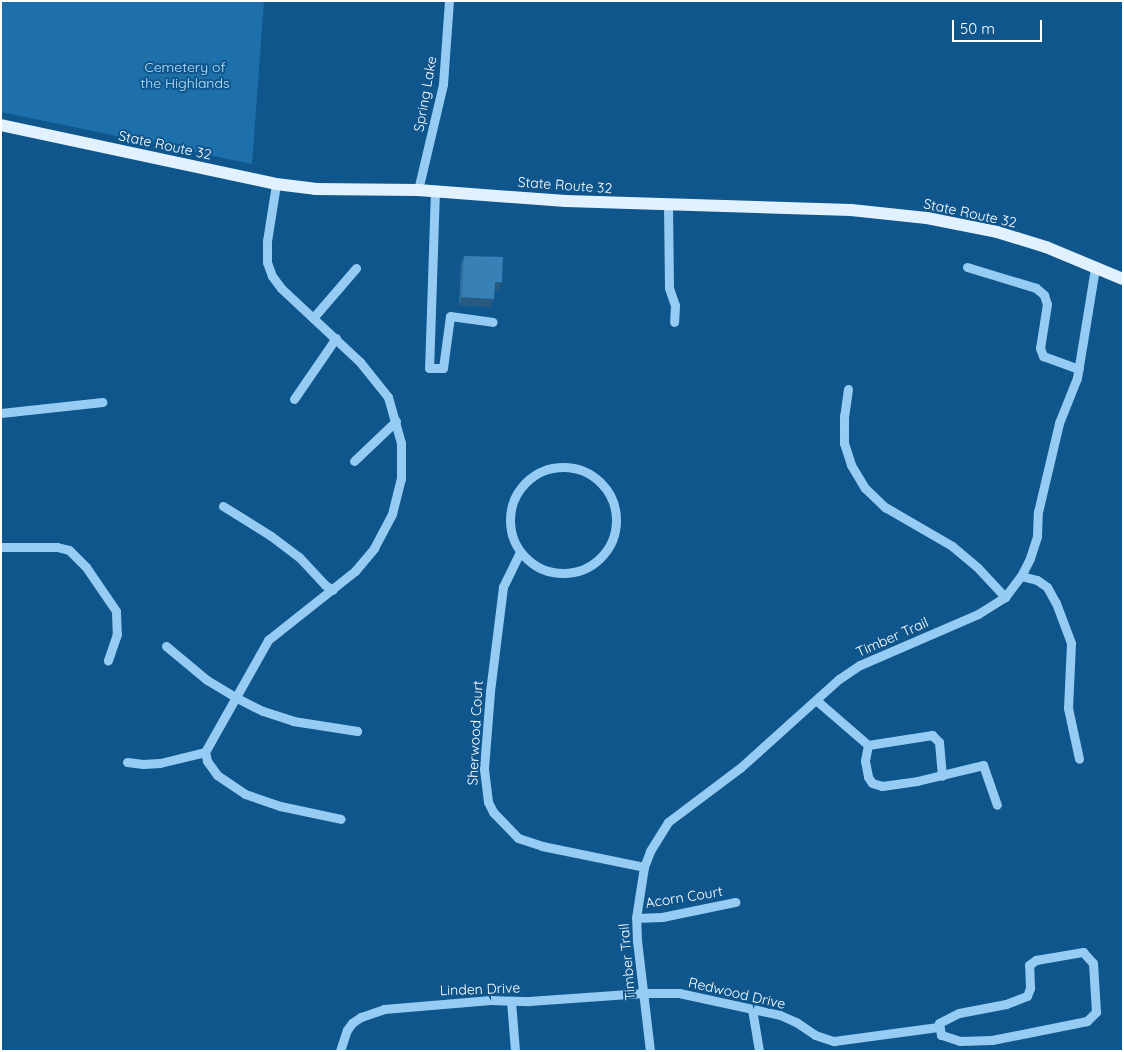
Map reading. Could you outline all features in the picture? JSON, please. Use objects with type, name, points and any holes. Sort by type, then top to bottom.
[{"type":"main road","name":"State Route 32","points":[[1,125],[276,184],[315,189],[435,190],[566,201],[851,210],[927,218],[997,232],[1046,248],[1123,279]]},
{"type":"street","name":"Spring Lake","points":[[418,190],[443,84],[449,1]]},
{"type":"street","points":[[276,184],[267,241],[267,262],[272,276],[281,288],[360,362],[388,397],[401,443],[401,479],[392,514],[374,548],[355,571],[268,640],[205,752],[207,761],[217,775],[245,794],[280,806],[341,819]]},
{"type":"street","points":[[435,190],[429,368],[443,368],[450,316],[493,322]]},
{"type":"street","points":[[668,205],[670,288],[675,305],[674,322]]},
{"type":"street","points":[[967,267],[1036,288],[1044,295],[1047,304],[1040,348],[1043,356],[1079,369]]},
{"type":"street","points":[[314,318],[356,268]]},
{"type":"street","name":"Timber Trail","points":[[650,1051],[636,918],[644,866],[650,851],[668,822],[740,768],[839,679],[860,665],[978,614],[1005,597],[1021,576],[1030,558],[1036,536],[1038,512],[1052,448],[1079,369],[1095,268]]},
{"type":"street","points":[[294,399],[336,338]]},
{"type":"street","points":[[848,389],[844,416],[844,443],[851,465],[865,488],[885,507],[952,546],[978,568],[1005,597]]},
{"type":"street","points":[[1,413],[102,402]]},
{"type":"street","points":[[354,461],[396,421]]},
{"type":"street","points":[[554,467],[572,467],[589,473],[603,484],[612,498],[617,515],[616,532],[609,549],[598,562],[583,571],[566,574],[548,572],[533,564],[520,552],[512,536],[510,518],[513,500],[523,484],[537,473],[554,467]]},
{"type":"street","points":[[223,506],[271,536],[299,557],[325,585],[333,590]]},
{"type":"street","points":[[1,547],[58,547],[69,550],[86,567],[116,611],[117,634],[108,660]]},
{"type":"street","name":"Sherwood Court","points":[[520,552],[503,587],[491,683],[484,769],[488,802],[493,812],[518,838],[542,846],[644,866]]},
{"type":"street","points":[[1021,576],[1037,580],[1047,587],[1056,603],[1071,643],[1068,708],[1079,759]]},
{"type":"street","points":[[166,646],[207,680],[263,711],[293,721],[357,730]]},
{"type":"street","points":[[816,700],[868,745],[932,735],[939,742],[942,776]]},
{"type":"street","points":[[868,745],[865,761],[868,777],[872,783],[882,786],[942,776],[983,765],[997,805]]},
{"type":"street","points":[[127,762],[143,764],[160,763],[205,752]]},
{"type":"street","name":"Acorn Court","points":[[636,918],[662,917],[735,902]]},
{"type":"street","name":"Redwood Drive","points":[[643,993],[679,993],[780,1015],[796,1022],[815,1036],[834,1041],[938,1027],[944,1020],[958,1013],[1006,1004],[1027,996],[1030,988],[1029,965],[1036,960],[1083,952],[1093,963],[1096,1012],[1087,1021],[992,1040],[960,1041],[941,1034],[938,1027]]},
{"type":"street","name":"Linden Drive","points":[[340,1051],[347,1030],[352,1023],[361,1017],[384,1009],[490,1000],[599,998],[643,993]]},
{"type":"street","points":[[511,1000],[514,1051]]},
{"type":"street","points":[[752,1009],[759,1051]]},
{"type":"green space","name":"Cemetery of the Highlands","points":[[1,1],[264,1],[252,164],[1,112]]},
{"type":"building","points":[[464,256],[503,257],[502,282],[495,282],[494,299],[462,297]]}]
